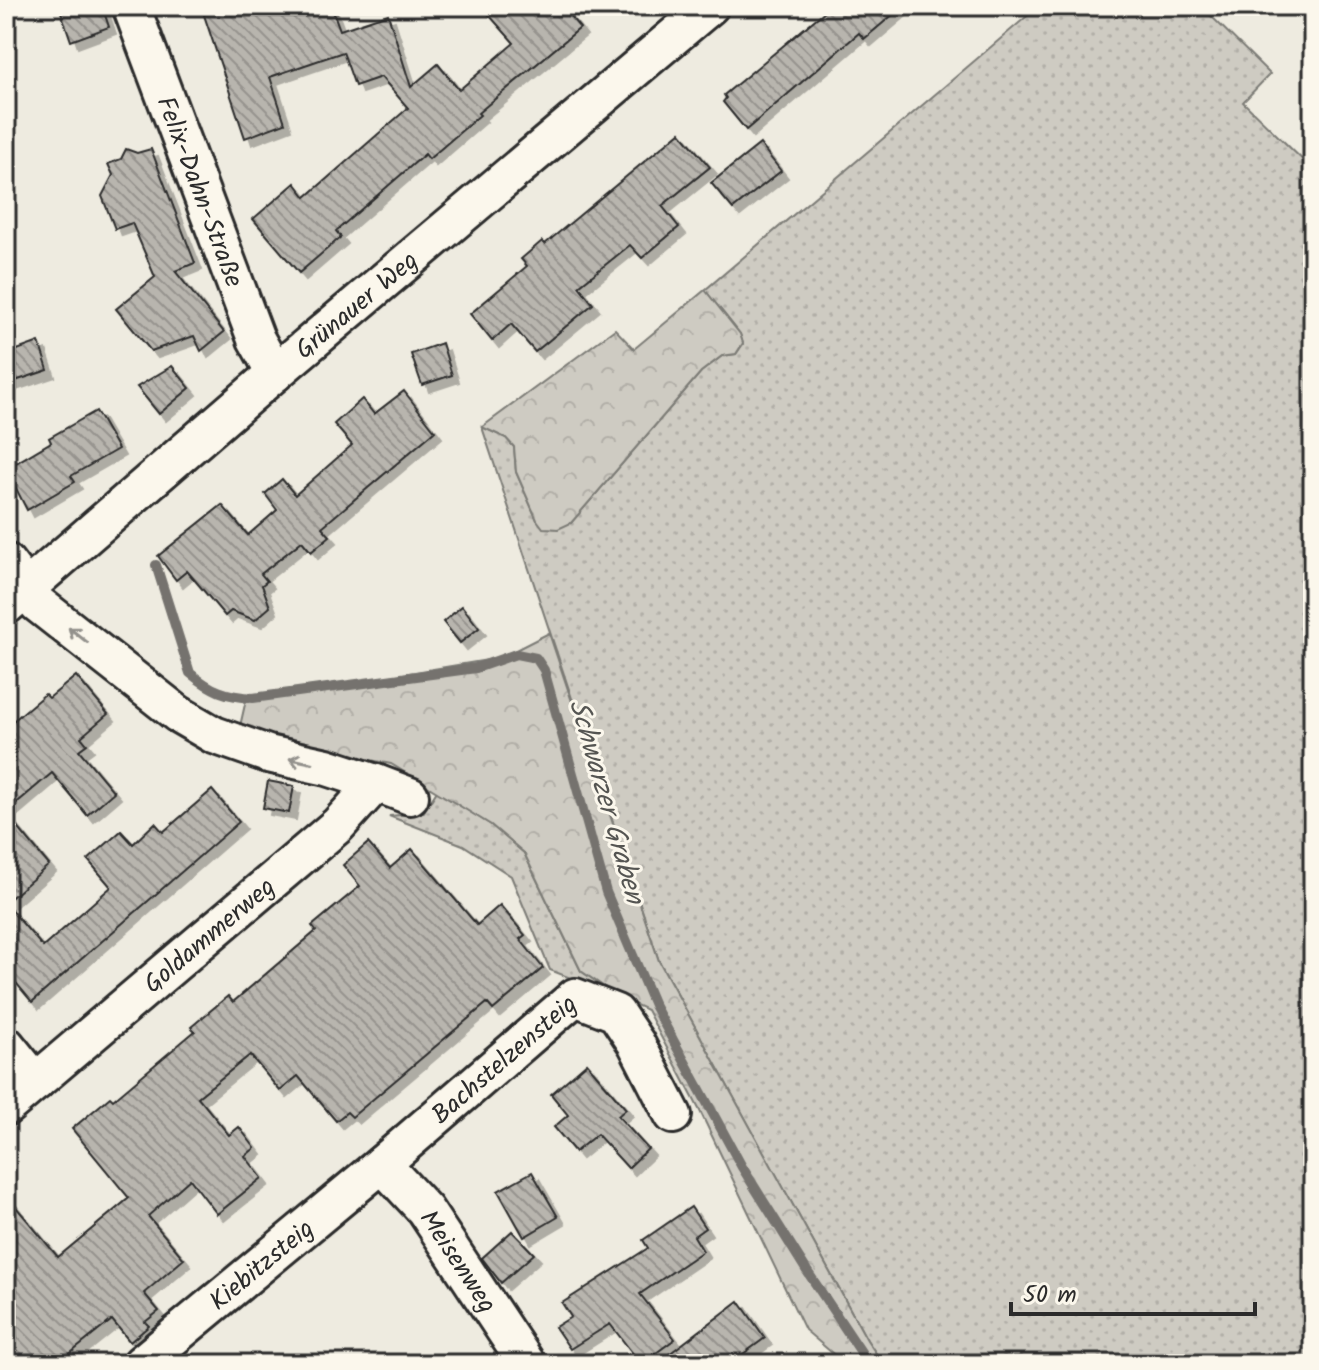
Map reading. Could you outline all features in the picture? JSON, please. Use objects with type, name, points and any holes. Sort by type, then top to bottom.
[{"type":"street","name":"Felix-Dahn-Straße","points":[[131,6],[256,339],[275,373]]},
{"type":"street","name":"Grünauer Weg","points":[[12,586],[275,373],[710,6]]},
{"type":"street","points":[[12,586],[178,714],[214,735],[268,754],[327,767],[410,796]]},
{"type":"street","name":"Goldammerweg","points":[[6,1107],[338,825],[376,783]]},
{"type":"street","name":"Bachstelzensteig","points":[[382,1164],[575,997],[616,1013],[636,1043],[673,1115]]},
{"type":"street","points":[[6,1045],[36,1082]]},
{"type":"street","name":"Kiebitzsteig","points":[[141,1364],[305,1224],[382,1164]]},
{"type":"street","name":"Meisenweg","points":[[382,1164],[425,1210],[527,1364]]},
{"type":"green space","points":[[1039,6],[1201,6],[1270,74],[1243,102],[1313,170],[1313,1364],[883,1364],[659,961],[482,427],[506,438],[514,447],[516,472],[537,520],[571,523],[701,372],[722,356],[736,354],[743,344],[740,334],[705,290]]},
{"type":"green space","points":[[705,290],[740,334],[743,343],[736,354],[722,356],[701,372],[571,523],[558,529],[543,528],[516,472],[514,447],[506,438],[482,427],[615,329],[634,349]]},
{"type":"green space","points":[[549,633],[659,961],[883,1364],[845,1364],[805,1330],[700,1111],[647,1010],[619,997],[581,971],[524,853],[491,825],[391,764],[238,735],[246,700],[500,658]]},
{"type":"green space","points":[[437,791],[491,825],[524,853],[581,971],[619,997],[550,970],[511,876],[463,845],[389,816],[423,813]]},
{"type":"building","points":[[59,6],[102,6],[109,27],[71,41]]},
{"type":"building","points":[[201,6],[331,6],[340,30],[388,14],[411,87],[438,64],[459,90],[514,43],[481,6],[562,6],[580,28],[478,113],[480,115],[429,159],[425,154],[336,231],[341,237],[299,273],[253,219],[295,183],[306,197],[408,108],[381,77],[355,86],[343,52],[270,77],[285,123],[245,138]]},
{"type":"building","points":[[831,6],[903,6],[864,39],[859,33],[746,130],[723,102],[726,98],[724,95]]},
{"type":"building","points":[[680,132],[710,167],[662,206],[679,227],[642,258],[630,245],[579,286],[593,304],[535,352],[511,324],[492,341],[470,314],[527,266],[521,259],[542,241],[545,244]]},
{"type":"building","points":[[760,144],[781,171],[733,209],[711,183]]},
{"type":"building","points":[[126,149],[137,153],[151,149],[195,263],[175,271],[224,332],[201,351],[194,336],[151,351],[116,309],[155,277],[132,223],[115,229],[102,196],[113,175],[108,164],[121,159]]},
{"type":"building","points":[[39,342],[48,370],[6,384],[6,354]]},
{"type":"building","points":[[442,343],[452,375],[422,385],[411,354]]},
{"type":"building","points":[[172,366],[190,388],[159,414],[137,387]]},
{"type":"building","points":[[404,391],[435,431],[322,527],[330,536],[311,552],[302,541],[261,574],[267,581],[262,585],[270,607],[255,620],[231,611],[225,616],[187,571],[176,580],[158,556],[222,505],[248,535],[277,510],[265,494],[282,479],[295,495],[352,445],[334,424],[362,399],[374,414]]},
{"type":"building","points":[[96,411],[118,449],[71,476],[75,482],[27,510],[6,469],[51,442],[49,438]]},
{"type":"building","points":[[462,606],[479,628],[460,643],[443,622]]},
{"type":"building","points":[[76,676],[108,714],[81,737],[87,744],[79,750],[114,792],[87,815],[52,773],[6,812],[6,727],[45,694],[49,698]]},
{"type":"building","points":[[268,781],[294,786],[289,813],[263,808]]},
{"type":"building","points":[[212,790],[239,822],[32,1002],[6,971],[6,904],[43,947],[111,887],[88,860],[121,831],[133,844],[155,823],[163,832]]},
{"type":"building","points":[[6,813],[49,865],[6,902]]},
{"type":"building","points":[[368,843],[390,868],[412,849],[477,925],[500,905],[525,935],[520,939],[543,968],[493,1010],[487,1003],[352,1117],[347,1112],[336,1121],[298,1076],[280,1091],[250,1055],[198,1097],[229,1135],[239,1127],[255,1148],[245,1156],[262,1178],[217,1214],[190,1179],[148,1216],[184,1259],[144,1293],[159,1311],[145,1322],[149,1326],[130,1342],[112,1320],[57,1364],[6,1364],[6,1195],[58,1257],[129,1198],[72,1129],[110,1097],[113,1100],[195,1031],[191,1027],[228,996],[233,1002],[316,931],[312,926],[360,886],[343,865]]},
{"type":"building","points":[[587,1063],[626,1109],[618,1116],[648,1149],[628,1168],[597,1134],[575,1152],[554,1127],[568,1115],[551,1094]]},
{"type":"building","points":[[532,1172],[558,1217],[524,1237],[498,1191]]},
{"type":"building","points":[[691,1207],[705,1228],[694,1236],[703,1251],[640,1294],[675,1339],[641,1364],[610,1324],[570,1349],[555,1327],[571,1317],[562,1303],[648,1248],[643,1240]]},
{"type":"building","points":[[512,1231],[534,1254],[501,1283],[482,1258]]},
{"type":"building","points":[[739,1301],[765,1338],[732,1362],[729,1358],[720,1364],[656,1364]]},
{"type":"waterway","name":"Schwarzer Graben","points":[[156,565],[190,673],[212,688],[234,696],[253,698],[476,668],[516,654],[536,658],[544,670],[606,892],[654,1005],[742,1167],[869,1364]]}]
